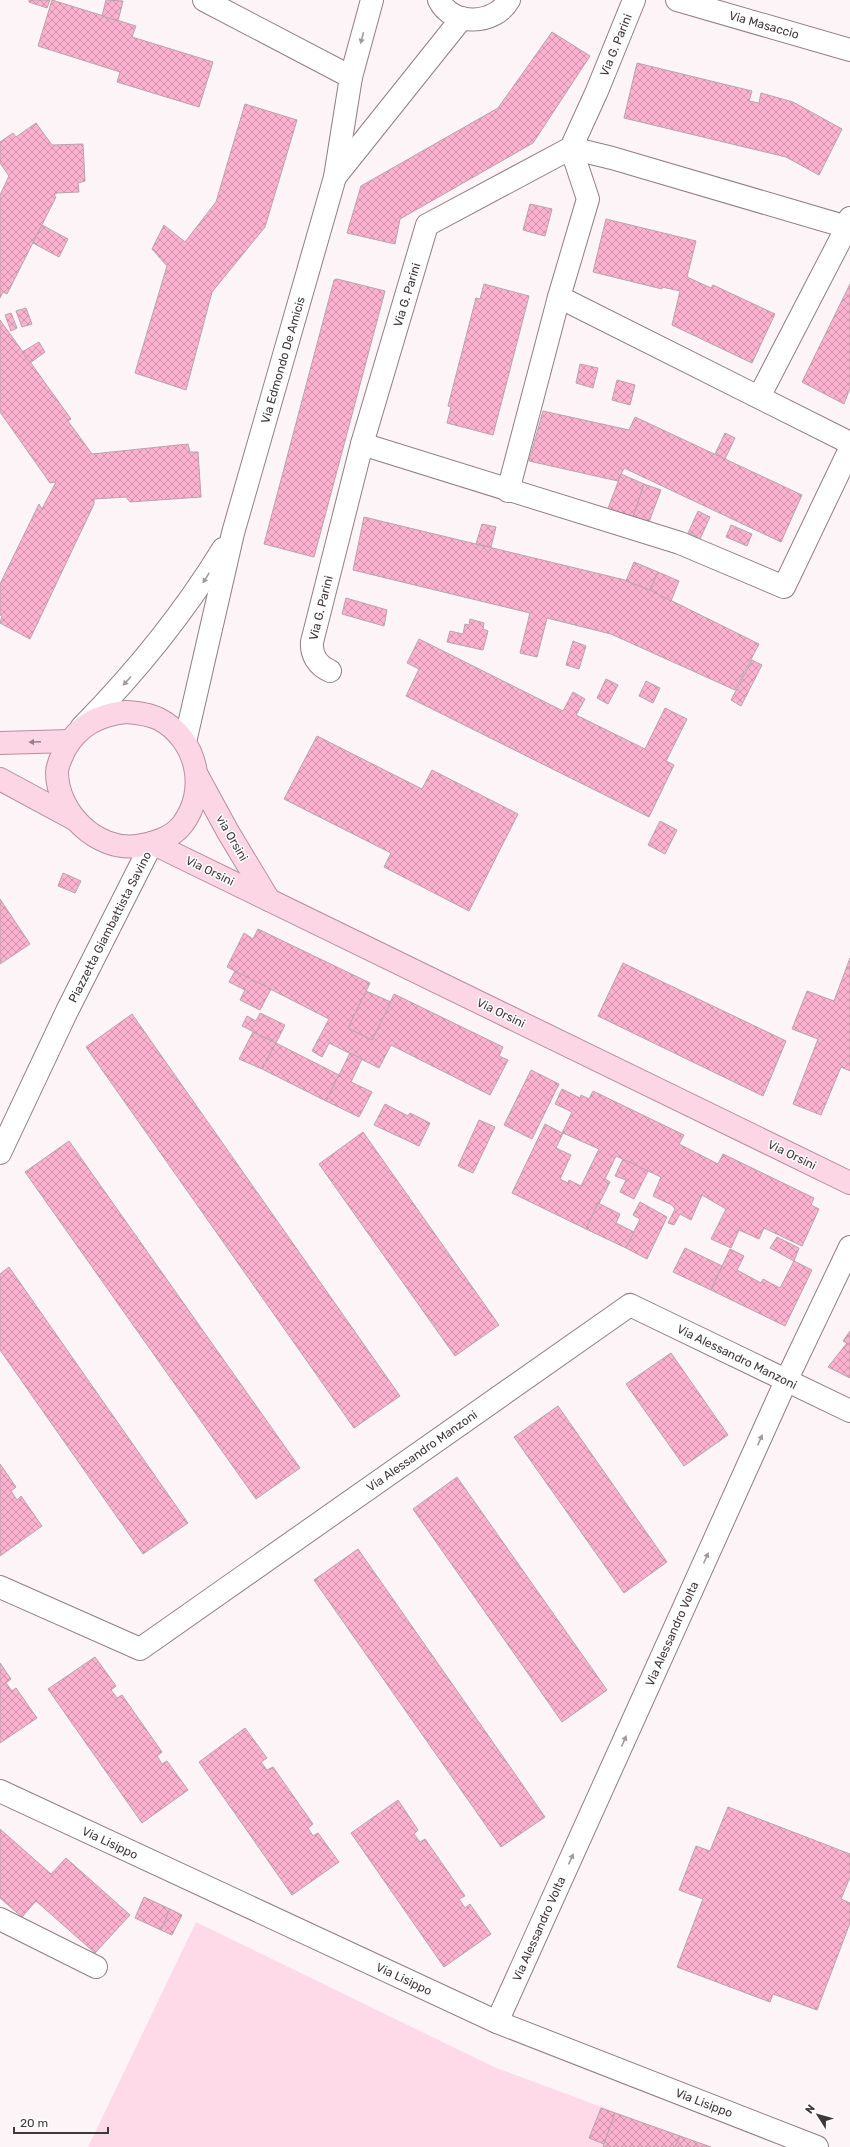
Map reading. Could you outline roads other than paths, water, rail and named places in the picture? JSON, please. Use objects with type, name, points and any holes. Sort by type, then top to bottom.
[{"type":"main road","points":[[0,743],[75,735],[110,714],[126,712],[142,713],[158,718],[168,725],[185,742],[193,758],[197,775],[196,793],[191,811],[182,826],[168,836],[152,843],[135,846],[102,840],[87,831],[74,819],[0,779]]},
{"type":"main road","points":[[74,819],[65,804],[59,788],[57,771],[62,755],[75,735]]},
{"type":"main road","name":"via Orsini","points":[[197,775],[228,832],[269,900]]},
{"type":"main road","name":"Via Orsini","points":[[152,843],[850,1183]]},
{"type":"street","points":[[204,0],[351,77]]},
{"type":"street","points":[[335,178],[351,77],[372,0]]},
{"type":"street","points":[[439,0],[450,13],[462,18],[474,20],[486,18],[498,13],[509,0]]},
{"type":"street","name":"Via G. Parini","points":[[330,671],[323,668],[317,662],[311,649],[312,642],[362,444],[427,225],[571,148],[597,91],[634,0]]},
{"type":"street","name":"Via Masaccio","points":[[677,0],[850,50]]},
{"type":"street","name":"Via Edmondo De Amicis","points":[[185,742],[233,533],[335,178],[462,18]]},
{"type":"street","points":[[571,148],[849,222],[759,397]]},
{"type":"street","points":[[508,491],[559,297],[588,199],[571,148]]},
{"type":"street","points":[[559,297],[850,443]]},
{"type":"street","points":[[362,444],[508,491],[605,518],[680,543],[784,587],[850,449]]},
{"type":"street","points":[[75,735],[126,682],[165,635],[201,585],[233,533]]},
{"type":"street","name":"Piazzetta Giambattista Savino","points":[[0,1153],[67,1011],[152,843]]},
{"type":"street","name":"Via Alessandro Volta","points":[[497,2022],[786,1381],[850,1247]]},
{"type":"street","name":"Via Alessandro Manzoni","points":[[0,1587],[140,1649],[630,1305],[850,1411]]},
{"type":"street","name":"Via Lisippo","points":[[0,1791],[497,2022],[817,2147]]},
{"type":"street","points":[[0,1919],[96,1967]]}]
